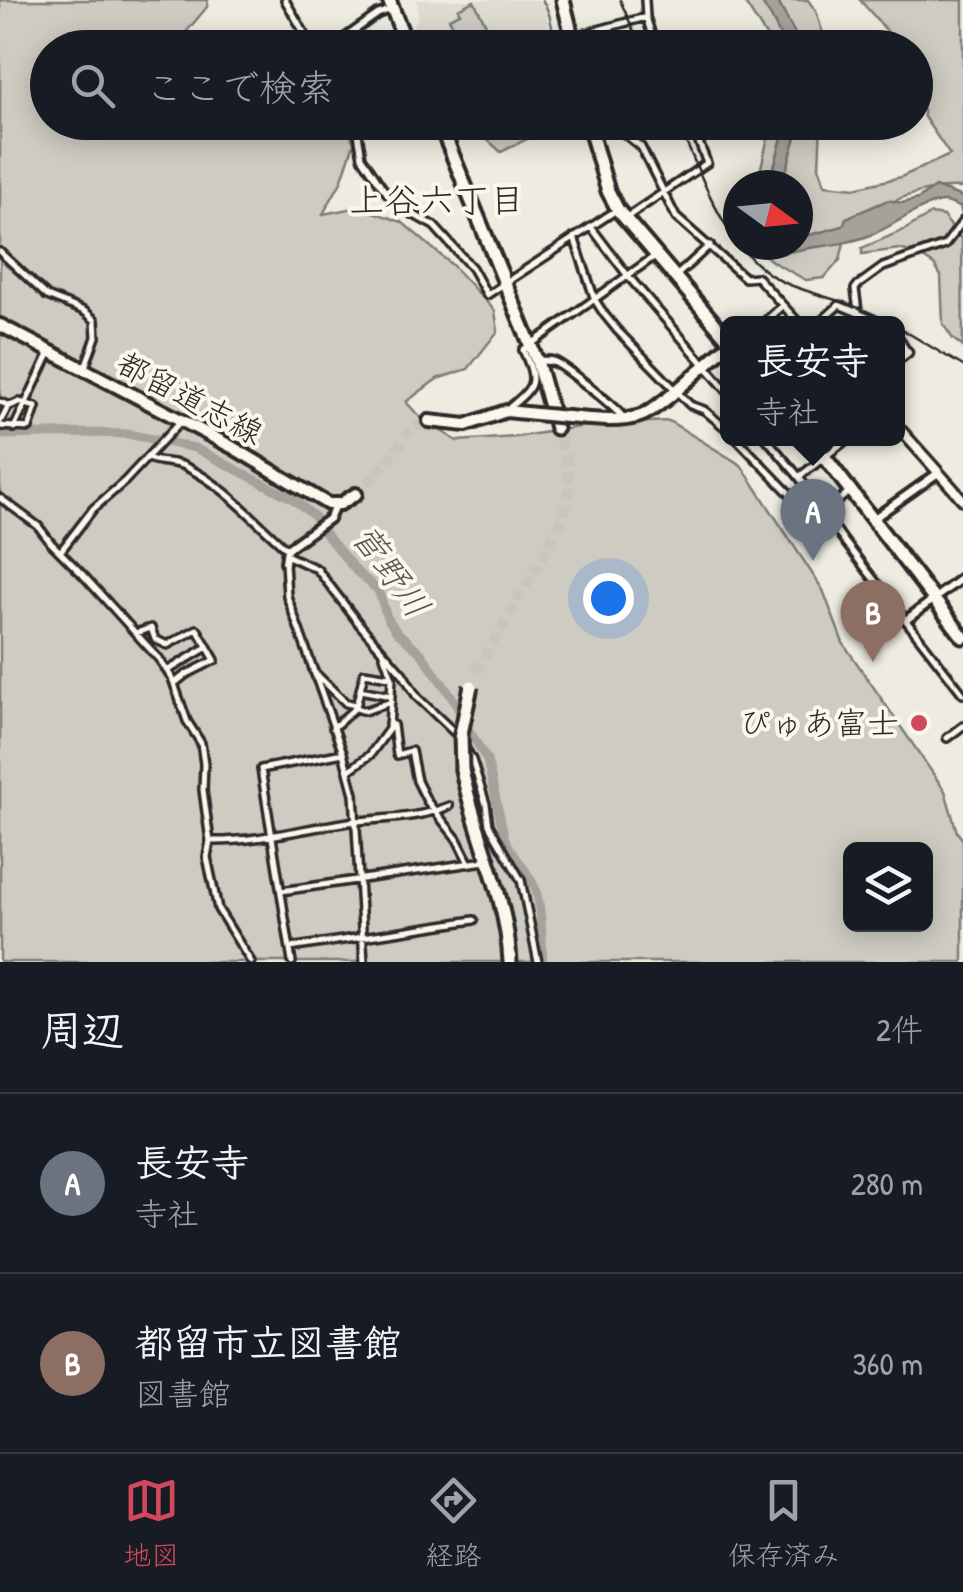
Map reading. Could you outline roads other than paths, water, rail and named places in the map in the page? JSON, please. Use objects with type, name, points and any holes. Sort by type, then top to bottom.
[{"type":"highway","points":[[563,0],[571,30]]},
{"type":"highway","points":[[390,4],[401,30]]},
{"type":"highway","points":[[445,140],[537,361],[556,428]]},
{"type":"highway","points":[[593,140],[608,191],[622,214],[720,333]]},
{"type":"highway","points":[[816,446],[963,637]]},
{"type":"highway","points":[[474,680],[460,734],[462,770],[504,915],[510,962]]},
{"type":"main road","name":"都留道志線","points":[[0,325],[335,506]]},
{"type":"main road","points":[[429,421],[466,425],[506,411],[568,417],[623,418],[645,414],[720,350]]},
{"type":"main road","points":[[905,436],[963,500]]},
{"type":"main road","points":[[335,506],[356,494]]},
{"type":"street","points":[[285,0],[302,30]]},
{"type":"street","points":[[645,0],[650,30]]},
{"type":"street","points":[[355,30],[390,4]]},
{"type":"street","points":[[610,30],[646,18]]},
{"type":"street","points":[[359,140],[362,158],[398,206],[434,226],[472,268],[487,295],[591,226],[665,192],[707,163],[698,140]]},
{"type":"street","points":[[631,140],[641,148],[676,218],[744,278],[757,277],[793,316]]},
{"type":"street","points":[[858,312],[858,285],[883,268],[945,245],[962,221]]},
{"type":"street","points":[[591,226],[628,276],[720,383]]},
{"type":"street","points":[[574,237],[595,300],[616,330],[690,406],[704,410],[720,423]]},
{"type":"street","points":[[674,278],[710,245]]},
{"type":"street","points":[[0,252],[47,296],[84,310],[96,320],[96,337],[84,370]]},
{"type":"street","points":[[506,411],[530,390],[532,372],[523,350],[655,256]]},
{"type":"street","points":[[771,316],[783,305]]},
{"type":"street","points":[[827,316],[839,305],[867,316]]},
{"type":"street","points":[[905,348],[907,352]]},
{"type":"street","points":[[14,428],[50,352]]},
{"type":"street","points":[[537,361],[560,365],[612,404],[623,418]]},
{"type":"street","points":[[0,402],[19,402],[36,408],[29,428],[0,424],[9,405]]},
{"type":"street","points":[[60,552],[93,509],[181,421]]},
{"type":"street","points":[[744,446],[813,518],[850,491]]},
{"type":"street","points":[[772,446],[963,694]]},
{"type":"street","points":[[798,478],[839,446]]},
{"type":"street","points":[[149,456],[153,462],[178,463],[204,477],[245,509],[286,556],[316,569],[425,705],[466,747],[486,804],[489,825],[521,880],[538,962]]},
{"type":"street","points":[[872,520],[938,472]]},
{"type":"street","points":[[0,498],[30,518],[167,671],[187,721],[201,743],[210,840],[207,857],[218,909],[251,962]]},
{"type":"street","points":[[286,556],[330,518],[335,506]]},
{"type":"street","points":[[286,556],[287,596],[354,794],[364,962]]},
{"type":"street","points":[[906,620],[962,578]]},
{"type":"street","points":[[136,633],[151,628],[155,639],[167,645],[197,629],[215,660],[174,684]]},
{"type":"street","points":[[167,671],[206,646]]},
{"type":"street","points":[[348,771],[379,745],[389,724],[392,678],[383,653]]},
{"type":"street","points":[[180,663],[185,675]]},
{"type":"street","points":[[313,672],[346,702],[366,711],[391,699]]},
{"type":"street","points":[[334,728],[356,707],[364,673],[392,678]]},
{"type":"street","points":[[360,690],[391,699]]},
{"type":"street","points":[[389,724],[393,726],[397,755],[411,752],[417,781],[427,801],[457,839],[469,863]]},
{"type":"street","points":[[946,738],[963,726]]},
{"type":"street","points":[[292,962],[261,769],[342,753]]},
{"type":"street","points":[[210,840],[271,836],[435,812],[449,806]]},
{"type":"street","points":[[281,892],[488,861]]},
{"type":"street","points":[[290,948],[474,920]]},
{"type":"waterway","points":[[542,0],[553,30]]},
{"type":"waterway","points":[[771,288],[797,316]]},
{"type":"waterway","points":[[906,430],[923,448]]},
{"type":"waterway","name":"菅野川","points":[[0,435],[128,434],[195,448],[293,499],[314,516],[357,572],[378,590],[387,617],[396,631],[421,653],[454,700],[487,760],[505,839],[538,897],[543,962]]},
{"type":"waterway","points":[[927,453],[932,458]]},
{"type":"tunnel","points":[[356,494],[389,460],[411,429],[429,421]]},
{"type":"tunnel","points":[[476,673],[561,522],[568,497],[568,475],[556,428]]},
{"type":"railway","points":[[620,0],[633,30]]},
{"type":"railway","points":[[685,140],[720,216],[750,257],[790,285],[878,316]]},
{"type":"railway","points":[[905,331],[963,366]]},
{"type":"place","name":"長安寺","points":[[813,561]]},
{"type":"place","name":"都留市立図書館","points":[[873,662]]},
{"type":"place","name":"ぴゅあ富士","points":[[919,723]]},
{"type":"district","name":"上谷六丁目","points":[[437,200]]}]
